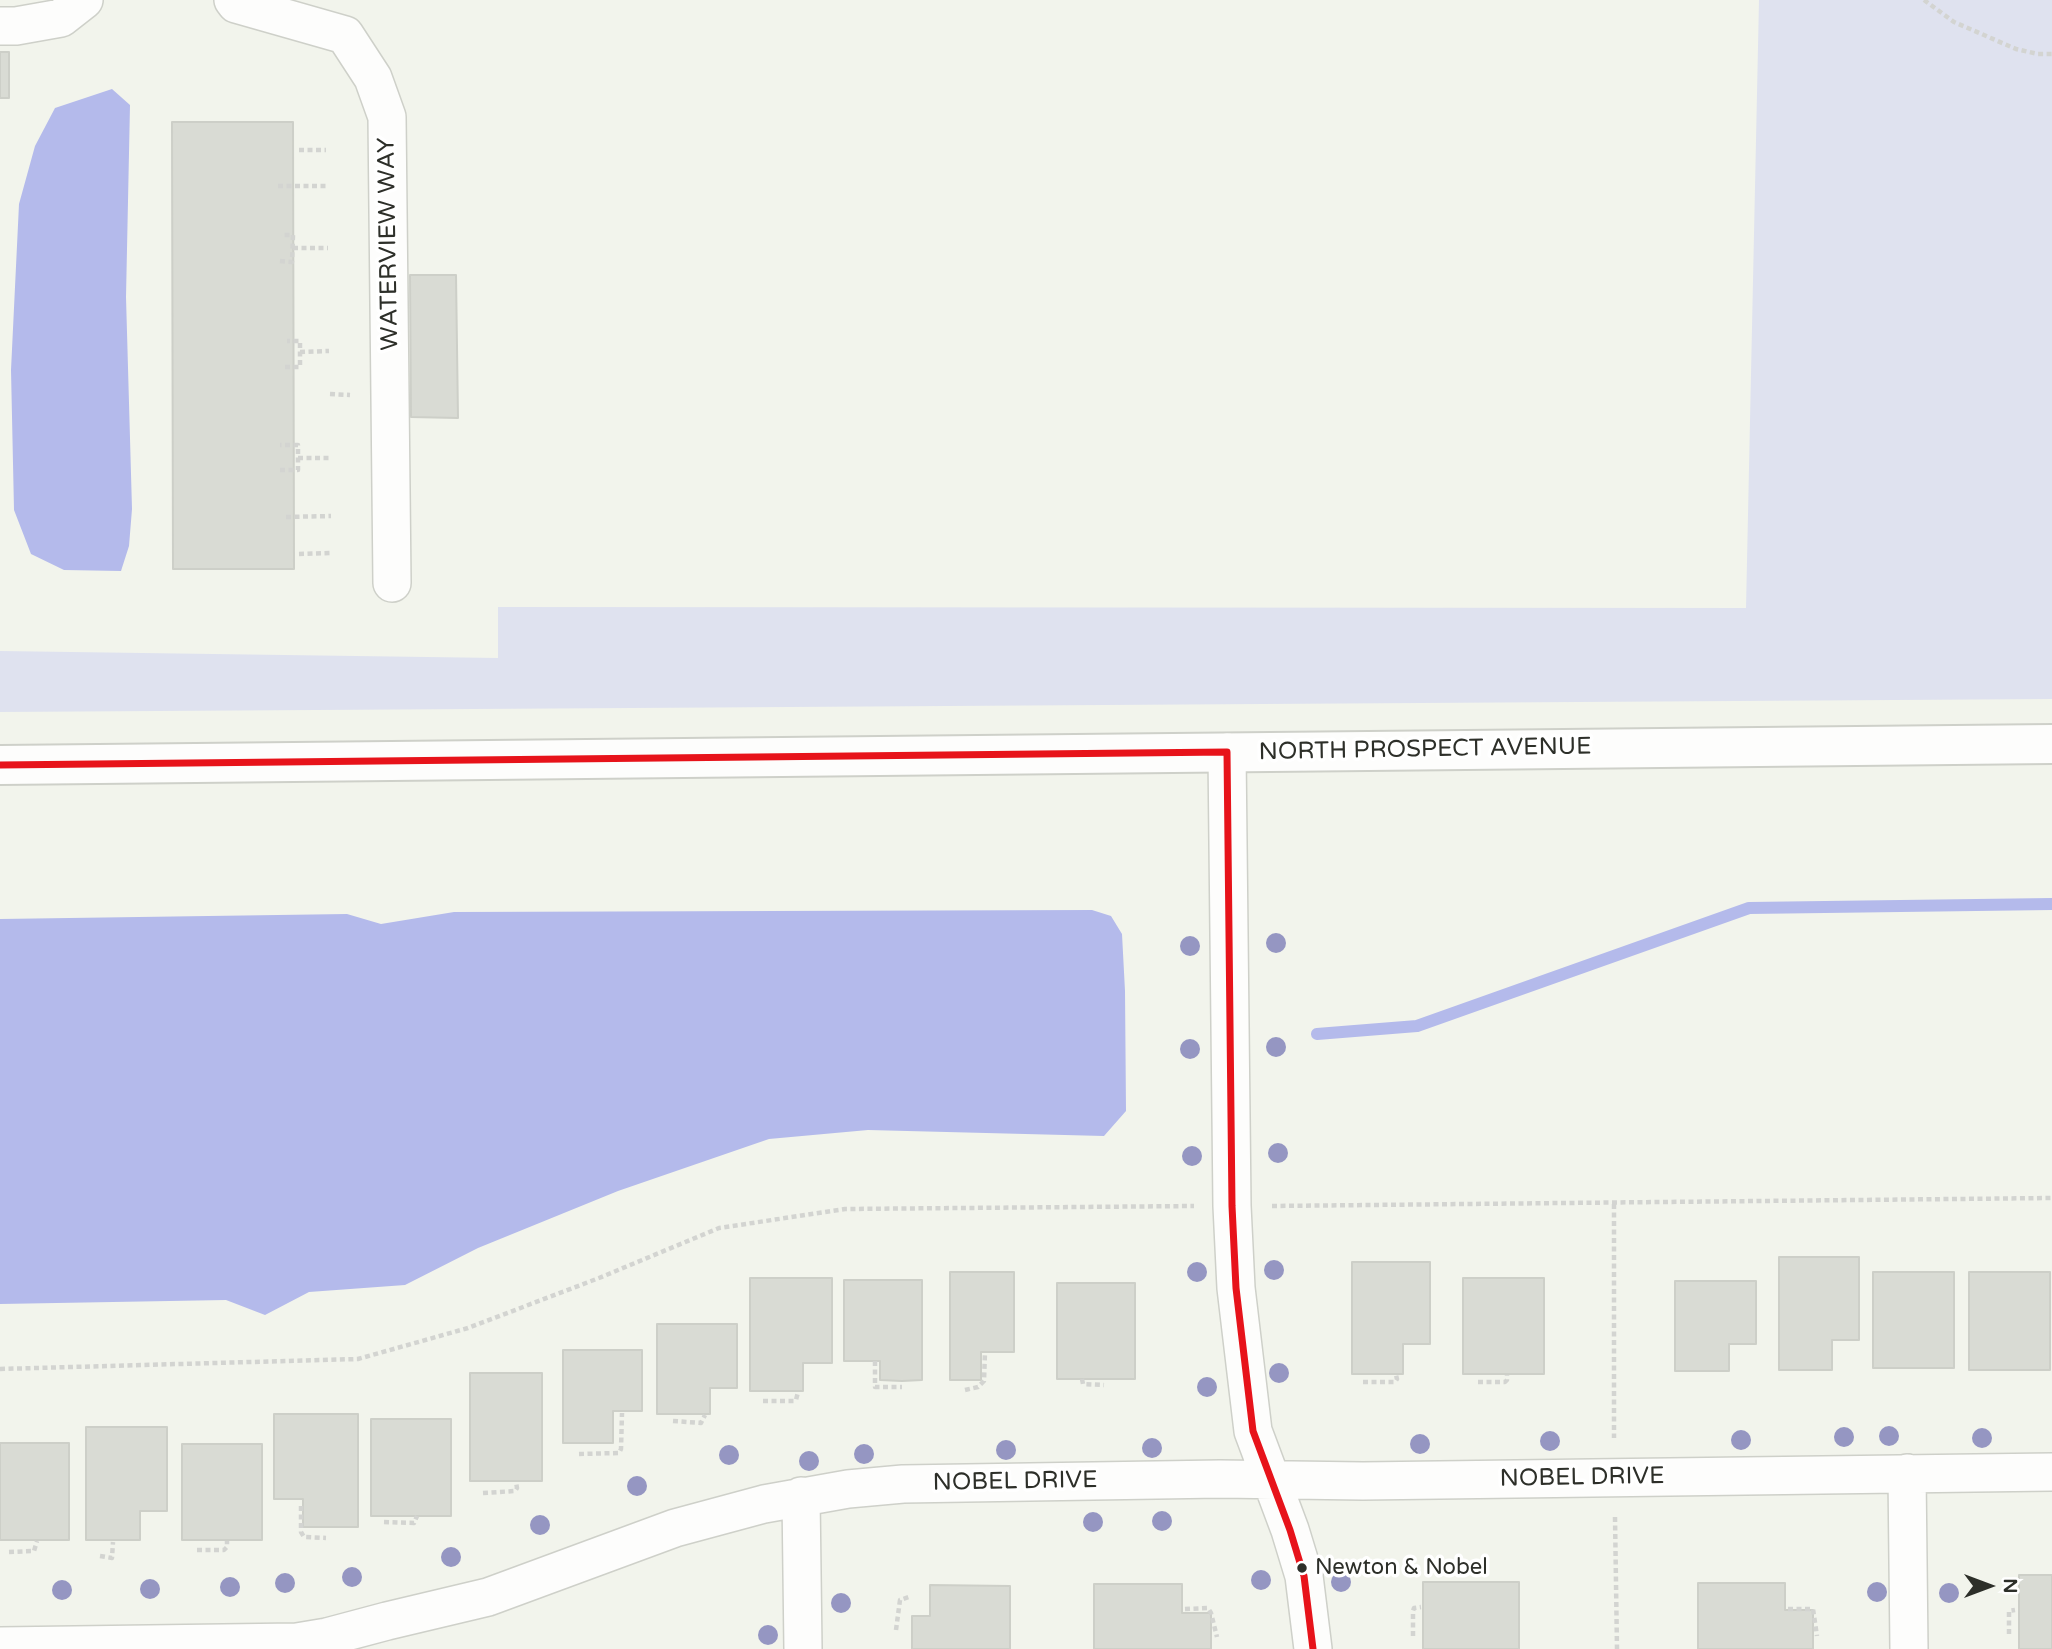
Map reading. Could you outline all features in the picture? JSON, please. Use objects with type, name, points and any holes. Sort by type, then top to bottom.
[{"type":"street","points":[[0,26],[61,18],[84,0]]},
{"type":"street","name":"WATERVIEW WAY","points":[[233,0],[236,5],[345,35],[373,78],[387,117],[392,583]]},
{"type":"street","name":"NORTH PROSPECT AVENUE","points":[[0,765],[2052,744]]},
{"type":"street","points":[[1227,752],[1232,1206],[1236,1288],[1253,1431],[1304,1576],[1313,1649]]},
{"type":"street","name":"NOBEL DRIVE","points":[[0,1646],[297,1646],[488,1597],[675,1528],[801,1496],[903,1484],[1220,1479],[1363,1482],[2052,1472]]},
{"type":"street","points":[[1907,1473],[1909,1649]]},
{"type":"street","points":[[801,1496],[803,1649]]},
{"type":"path","points":[[1924,0],[1954,22],[2016,49],[2052,54]]},
{"type":"path","points":[[299,150],[326,150]]},
{"type":"path","points":[[278,186],[327,186]]},
{"type":"path","points":[[280,261],[292,262],[293,248],[293,235],[281,235]]},
{"type":"path","points":[[293,248],[328,248]]},
{"type":"path","points":[[285,367],[300,367],[300,341],[287,341]]},
{"type":"path","points":[[300,352],[329,351]]},
{"type":"path","points":[[280,470],[298,470],[298,444],[281,444]]},
{"type":"path","points":[[298,458],[331,458]]},
{"type":"path","points":[[286,517],[331,516]]},
{"type":"path","points":[[299,554],[331,553]]},
{"type":"path","points":[[1273,1206],[2052,1198]]},
{"type":"path","points":[[1614,1204],[1614,1447]]},
{"type":"path","points":[[0,1370],[358,1359],[468,1328],[719,1228],[845,1209],[1197,1206]]},
{"type":"path","points":[[965,1390],[978,1387],[984,1381],[985,1352]]},
{"type":"path","points":[[875,1361],[875,1387],[902,1387]]},
{"type":"path","points":[[1363,1382],[1395,1382],[1396,1375]]},
{"type":"path","points":[[1478,1382],[1505,1382],[1507,1375]]},
{"type":"path","points":[[1082,1379],[1083,1384],[1104,1385]]},
{"type":"path","points":[[763,1401],[794,1401],[798,1392]]},
{"type":"path","points":[[579,1454],[619,1453],[622,1413]]},
{"type":"path","points":[[673,1421],[701,1423],[705,1415]]},
{"type":"path","points":[[483,1493],[515,1490],[516,1482]]},
{"type":"path","points":[[301,1506],[301,1532],[304,1537],[326,1538]]},
{"type":"path","points":[[1615,1513],[1616,1649]]},
{"type":"path","points":[[384,1522],[414,1522],[417,1516]]},
{"type":"path","points":[[9,1552],[34,1551],[37,1541]]},
{"type":"path","points":[[197,1550],[224,1550],[227,1541]]},
{"type":"path","points":[[100,1556],[111,1558],[113,1542]]},
{"type":"path","points":[[896,1630],[900,1600],[909,1597]]},
{"type":"path","points":[[1413,1636],[1413,1611],[1414,1608],[1421,1607]]},
{"type":"path","points":[[1185,1609],[1209,1608],[1217,1637]]},
{"type":"path","points":[[1787,1609],[1813,1609],[1817,1636]]},
{"type":"path","points":[[2009,1633],[2009,1611],[2015,1610]]},
{"type":"shaded area","points":[[1759,0],[2052,0],[2052,699],[0,712],[0,651],[498,658],[498,607],[1746,608]]},
{"type":"water","points":[[112,89],[130,105],[126,297],[132,509],[129,546],[121,571],[64,570],[31,554],[14,510],[11,370],[19,204],[35,146],[55,108]]},
{"type":"water","points":[[1092,910],[1111,916],[1122,934],[1126,1111],[1104,1136],[868,1130],[769,1139],[618,1191],[478,1248],[405,1285],[309,1292],[265,1315],[226,1300],[0,1304],[0,919],[347,914],[381,924],[454,912]]},
{"type":"building","points":[[0,52],[9,52],[9,98],[0,98]]},
{"type":"building","points":[[172,122],[293,122],[294,569],[173,569]]},
{"type":"building","points":[[410,275],[456,275],[458,418],[411,417]]},
{"type":"building","points":[[1779,1257],[1859,1257],[1859,1340],[1832,1340],[1832,1370],[1779,1370]]},
{"type":"building","points":[[1352,1262],[1430,1262],[1430,1344],[1403,1344],[1403,1374],[1352,1374]]},
{"type":"building","points":[[950,1272],[1014,1272],[1014,1352],[981,1352],[981,1380],[950,1380]]},
{"type":"building","points":[[1873,1272],[1954,1272],[1954,1368],[1873,1368]]},
{"type":"building","points":[[1969,1272],[2050,1272],[2050,1370],[1969,1370]]},
{"type":"building","points":[[750,1278],[832,1278],[832,1363],[803,1363],[803,1391],[750,1391]]},
{"type":"building","points":[[1463,1278],[1544,1278],[1544,1374],[1463,1374]]},
{"type":"building","points":[[844,1280],[922,1280],[922,1380],[880,1380],[880,1361],[844,1361]]},
{"type":"building","points":[[1675,1281],[1756,1281],[1756,1344],[1729,1344],[1729,1371],[1675,1371]]},
{"type":"building","points":[[1057,1283],[1135,1283],[1135,1379],[1057,1379]]},
{"type":"building","points":[[657,1324],[737,1324],[737,1388],[710,1388],[710,1414],[657,1414]]},
{"type":"building","points":[[563,1350],[642,1350],[642,1411],[613,1411],[613,1443],[563,1443]]},
{"type":"building","points":[[470,1373],[542,1373],[542,1481],[470,1481]]},
{"type":"building","points":[[274,1414],[358,1414],[358,1527],[303,1527],[303,1499],[274,1499]]},
{"type":"building","points":[[371,1419],[451,1419],[451,1516],[371,1516]]},
{"type":"building","points":[[86,1427],[167,1427],[167,1511],[140,1511],[140,1540],[86,1540]]},
{"type":"building","points":[[0,1443],[69,1443],[69,1540],[0,1540]]},
{"type":"building","points":[[182,1444],[262,1444],[262,1540],[182,1540]]},
{"type":"building","points":[[2019,1575],[2052,1575],[2052,1649],[2019,1649]]},
{"type":"building","points":[[1423,1582],[1519,1582],[1519,1649],[1423,1649]]},
{"type":"building","points":[[1698,1583],[1785,1583],[1785,1610],[1813,1610],[1813,1649],[1698,1649]]},
{"type":"building","points":[[1094,1584],[1182,1584],[1182,1613],[1211,1613],[1211,1649],[1094,1649]]},
{"type":"building","points":[[930,1585],[1010,1586],[1010,1649],[912,1649],[912,1616],[930,1616]]},
{"type":"waterway","points":[[1317,1034],[1417,1026],[1749,908],[2052,904]]},
{"type":"transit line","points":[[0,765],[1227,752],[1232,1206],[1236,1288],[1253,1431],[1304,1576],[1313,1649]]},
{"type":"place","name":"Newton & Nobel","points":[[1302,1568]]}]
